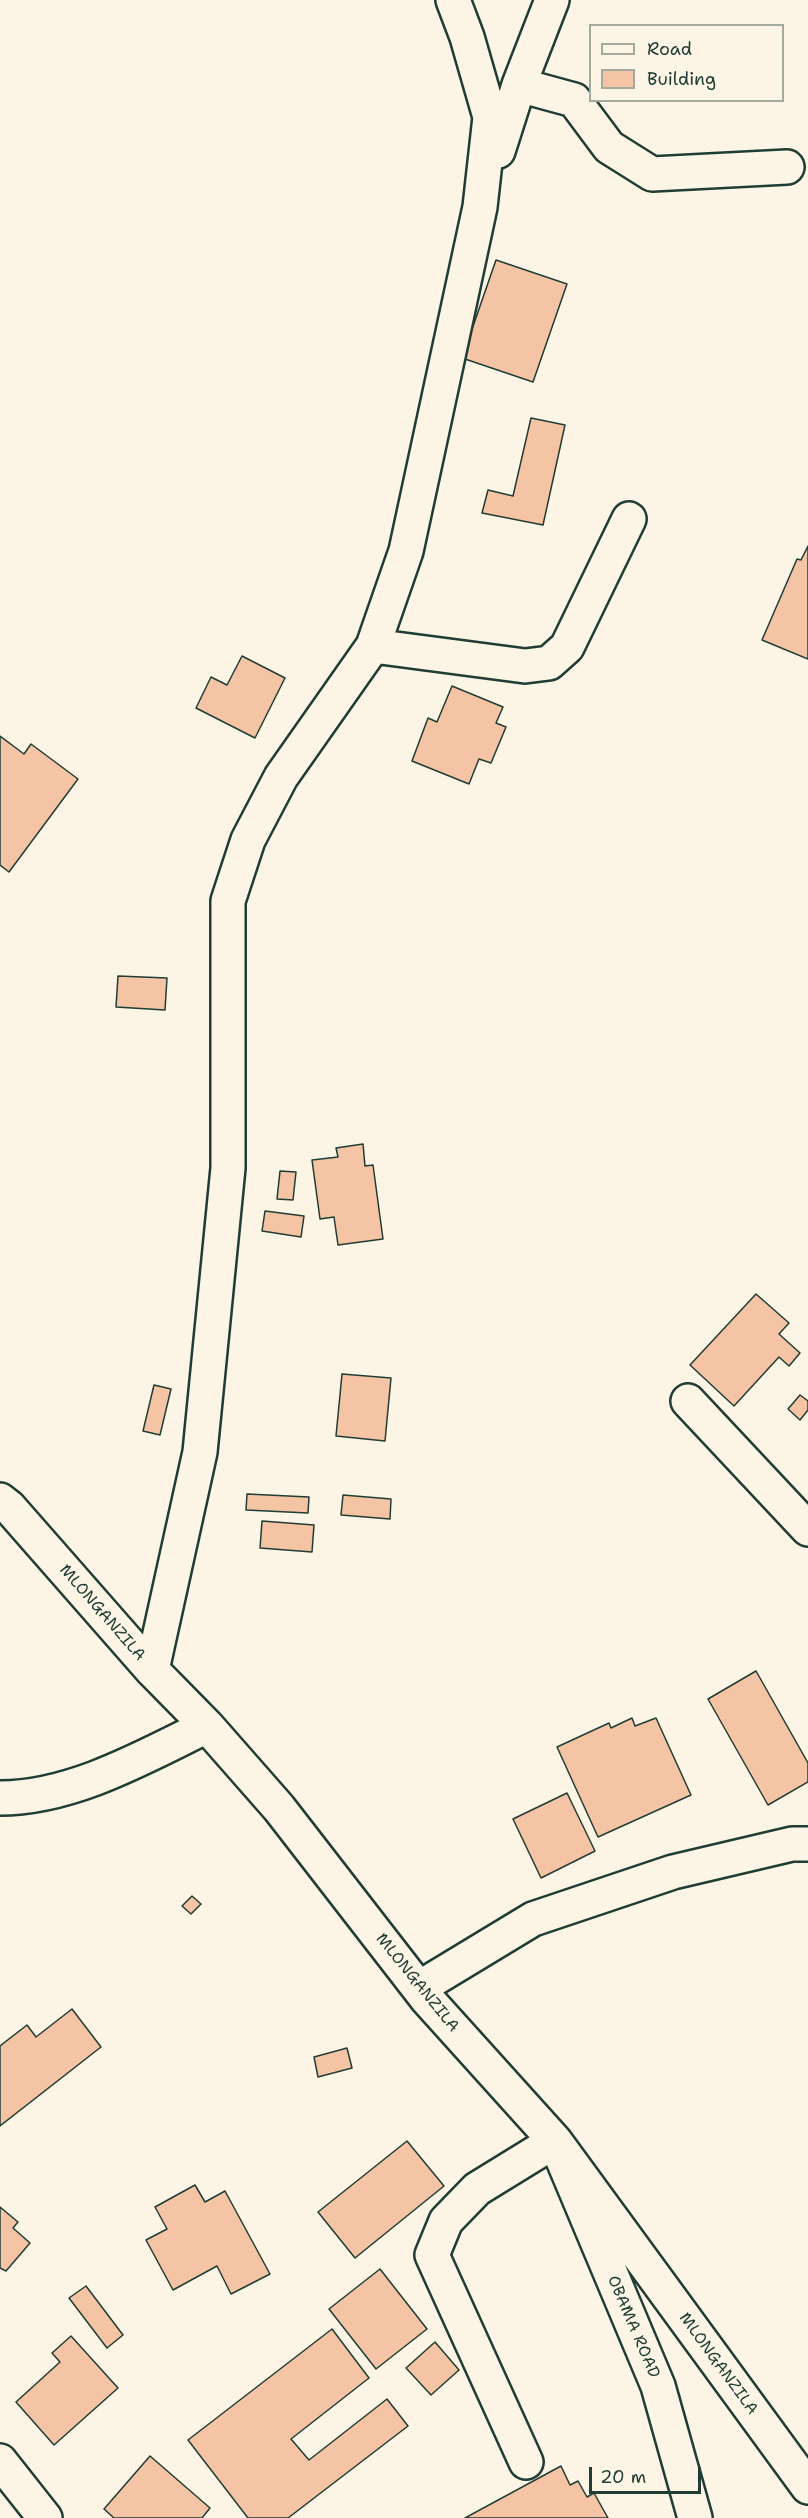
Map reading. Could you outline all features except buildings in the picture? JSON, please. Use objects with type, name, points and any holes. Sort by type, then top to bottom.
[{"type":"street","points":[[453,0],[467,37],[490,117],[480,207]]},
{"type":"street","points":[[152,1670],[200,1452],[228,1167],[228,901],[248,840],[281,777],[373,646],[406,551],[480,207],[519,84],[552,0]]},
{"type":"street","points":[[519,84],[574,100],[609,147],[652,174],[787,167]]},
{"type":"street","points":[[373,646],[525,666],[549,663],[567,646],[629,519]]},
{"type":"street","points":[[688,1401],[808,1529]]},
{"type":"street","name":"MLONGANZILA","points":[[0,1500],[9,1507],[152,1670],[207,1726],[279,1808],[419,1988],[555,2141],[808,2487]]},
{"type":"street","points":[[0,1798],[66,1788],[125,1766],[207,1726]]},
{"type":"street","points":[[419,1988],[533,1919],[674,1872],[792,1844],[808,1844]]},
{"type":"street","points":[[526,2462],[432,2255],[446,2221],[477,2189],[555,2141]]},
{"type":"street","name":"OBAMA ROAD","points":[[555,2141],[658,2386],[695,2518]]},
{"type":"street","points":[[0,2461],[45,2518]]}]
